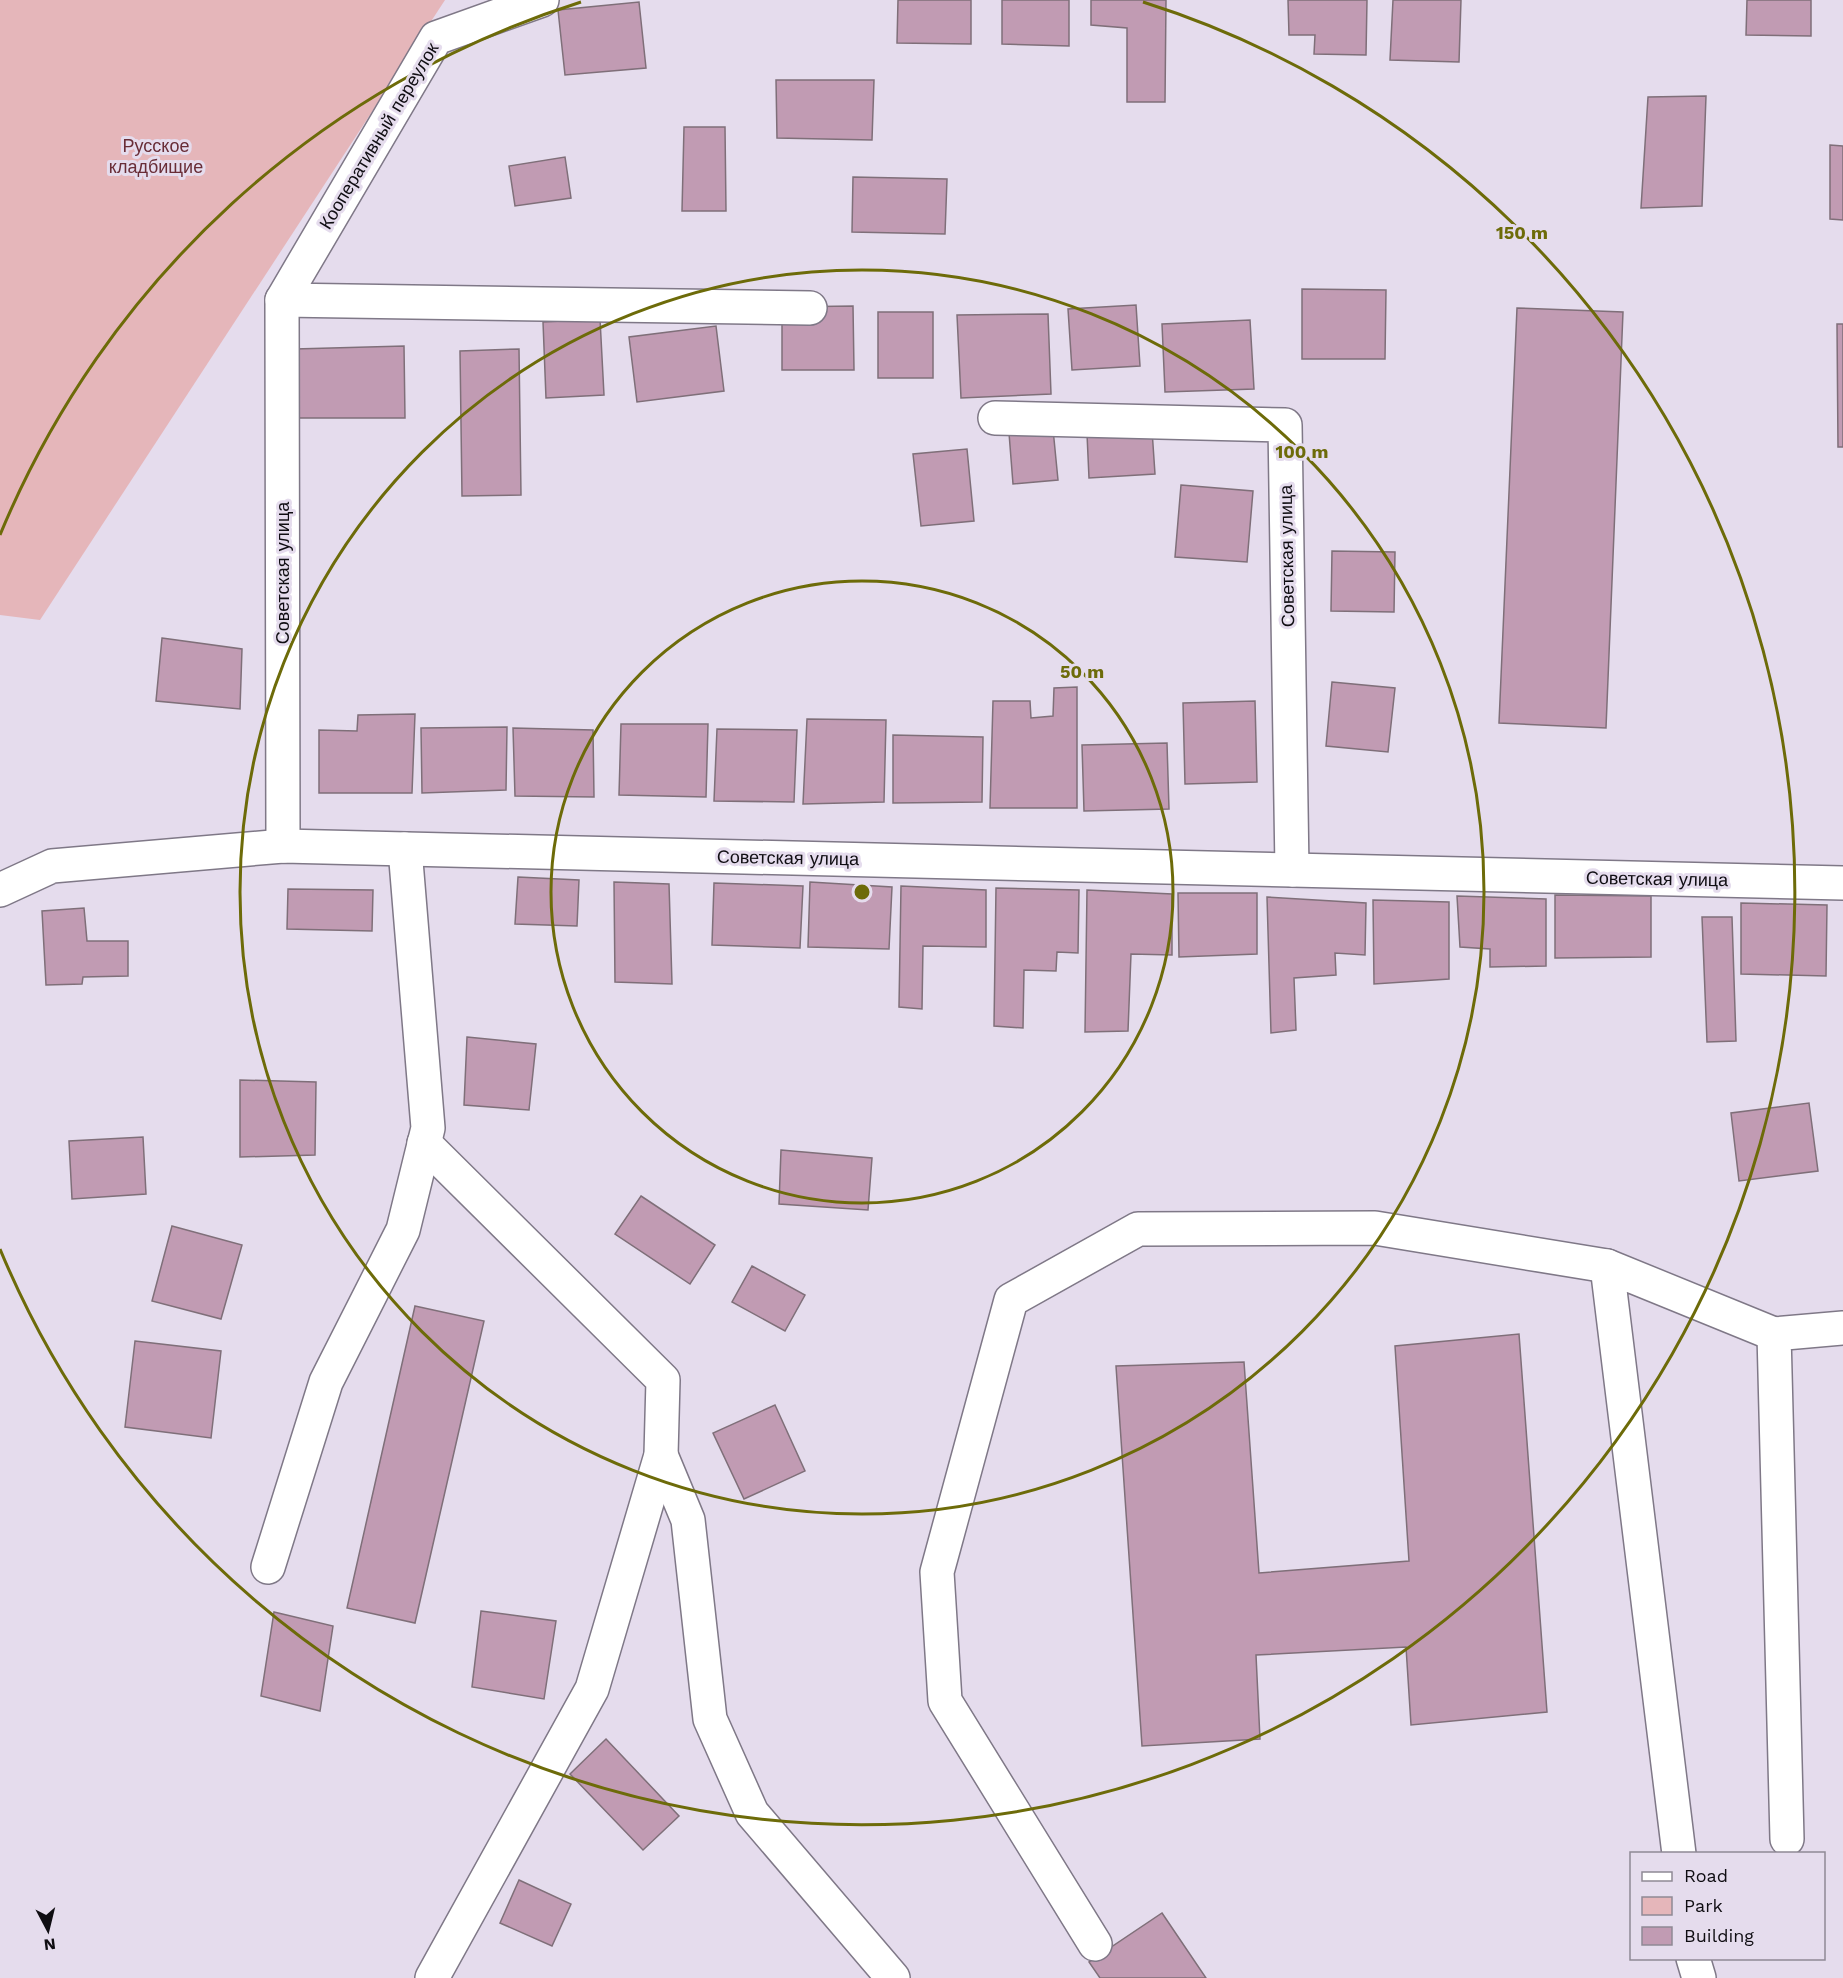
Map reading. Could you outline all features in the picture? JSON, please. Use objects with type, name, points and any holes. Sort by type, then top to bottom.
[{"type":"street","name":"Кооперативный переулок","points":[[282,300],[436,38],[542,0]]},
{"type":"street","points":[[282,300],[810,308]]},
{"type":"street","name":"Советская улица","points":[[282,300],[283,846]]},
{"type":"street","name":"Советская улица","points":[[994,418],[1285,425],[1292,870]]},
{"type":"street","name":"Советская улица","points":[[0,890],[52,866],[283,846],[1843,883]]},
{"type":"street","points":[[268,1567],[327,1382],[403,1230],[428,1128],[405,849]]},
{"type":"street","points":[[424,1143],[663,1380],[661,1455],[592,1689],[432,1978]]},
{"type":"street","points":[[1095,1944],[945,1701],[937,1572],[1011,1300],[1138,1229],[1375,1228],[1607,1266],[1774,1334],[1843,1328]]},
{"type":"street","points":[[1607,1266],[1679,1852]]},
{"type":"street","points":[[1774,1334],[1787,1839]]},
{"type":"street","points":[[661,1455],[688,1520],[710,1719],[752,1813],[893,1978]]},
{"type":"street","points":[[1694,1960],[1699,1978]]},
{"type":"green space","name":"Русское кладбищие","points":[[0,0],[445,0],[40,620],[0,615]]},
{"type":"building","points":[[898,0],[971,0],[971,44],[897,43]]},
{"type":"building","points":[[1002,0],[1069,0],[1069,46],[1002,44]]},
{"type":"building","points":[[1091,0],[1166,0],[1165,102],[1127,102],[1127,28],[1091,25]]},
{"type":"building","points":[[1288,0],[1367,0],[1366,55],[1314,54],[1315,35],[1289,35]]},
{"type":"building","points":[[1393,0],[1461,0],[1459,62],[1390,60]]},
{"type":"building","points":[[1747,0],[1811,0],[1811,36],[1746,35]]},
{"type":"building","points":[[639,2],[646,68],[565,75],[558,10]]},
{"type":"building","points":[[776,80],[874,80],[872,140],[777,138]]},
{"type":"building","points":[[1706,96],[1702,206],[1641,208],[1648,97]]},
{"type":"building","points":[[684,127],[725,127],[726,211],[682,211]]},
{"type":"building","points":[[1830,145],[1843,146],[1843,220],[1830,219]]},
{"type":"building","points":[[565,157],[571,198],[515,206],[509,166]]},
{"type":"building","points":[[853,177],[947,179],[945,234],[852,232]]},
{"type":"building","points":[[1302,289],[1386,290],[1385,359],[1302,359]]},
{"type":"building","points":[[1136,305],[1140,366],[1072,370],[1068,309]]},
{"type":"building","points":[[853,306],[854,370],[782,370],[782,307]]},
{"type":"building","points":[[1517,308],[1623,312],[1606,728],[1499,723]]},
{"type":"building","points":[[878,312],[933,312],[933,378],[878,378]]},
{"type":"building","points":[[1048,314],[1051,394],[961,398],[957,315]]},
{"type":"building","points":[[600,319],[604,395],[546,398],[543,322]]},
{"type":"building","points":[[1250,320],[1254,389],[1165,392],[1162,324]]},
{"type":"building","points":[[1837,324],[1843,324],[1843,447],[1838,447]]},
{"type":"building","points":[[716,326],[724,391],[637,402],[629,337]]},
{"type":"building","points":[[404,346],[405,418],[297,418],[295,349]]},
{"type":"building","points":[[519,349],[521,495],[462,496],[460,351]]},
{"type":"building","points":[[1053,429],[1058,480],[1013,484],[1009,433]]},
{"type":"building","points":[[1152,430],[1155,474],[1089,478],[1087,434]]},
{"type":"building","points":[[967,449],[974,521],[921,526],[913,454]]},
{"type":"building","points":[[1181,485],[1253,491],[1247,562],[1175,557]]},
{"type":"building","points":[[1332,551],[1395,552],[1394,612],[1331,611]]},
{"type":"building","points":[[162,638],[242,649],[240,709],[156,701]]},
{"type":"building","points":[[1332,682],[1395,688],[1388,752],[1326,746]]},
{"type":"building","points":[[1077,687],[1077,808],[990,808],[993,701],[1030,701],[1031,718],[1053,716],[1054,688]]},
{"type":"building","points":[[1255,701],[1257,782],[1185,784],[1183,703]]},
{"type":"building","points":[[415,714],[412,793],[319,793],[319,730],[357,731],[358,715]]},
{"type":"building","points":[[807,719],[886,720],[884,802],[803,804]]},
{"type":"building","points":[[621,724],[708,724],[706,797],[619,795]]},
{"type":"building","points":[[507,727],[506,790],[422,793],[421,728]]},
{"type":"building","points":[[513,728],[593,730],[594,797],[515,796]]},
{"type":"building","points":[[717,729],[797,730],[794,802],[714,801]]},
{"type":"building","points":[[893,735],[983,737],[982,802],[893,803]]},
{"type":"building","points":[[1167,743],[1169,809],[1084,811],[1082,745]]},
{"type":"building","points":[[518,877],[579,880],[577,926],[515,924]]},
{"type":"building","points":[[614,882],[669,884],[672,984],[615,982]]},
{"type":"building","points":[[810,882],[892,887],[889,949],[808,947]]},
{"type":"building","points":[[714,883],[803,886],[800,948],[712,945]]},
{"type":"building","points":[[901,886],[986,890],[986,947],[923,946],[922,1009],[899,1007]]},
{"type":"building","points":[[996,888],[1079,890],[1078,953],[1057,952],[1056,971],[1024,970],[1023,1028],[994,1026]]},
{"type":"building","points":[[288,889],[373,890],[372,931],[287,929]]},
{"type":"building","points":[[1087,890],[1172,894],[1172,955],[1131,954],[1128,1031],[1085,1032]]},
{"type":"building","points":[[1178,893],[1257,893],[1257,954],[1179,957]]},
{"type":"building","points":[[1555,895],[1651,896],[1651,957],[1555,958]]},
{"type":"building","points":[[1457,896],[1546,899],[1546,966],[1490,967],[1490,949],[1460,947]]},
{"type":"building","points":[[1267,897],[1366,903],[1365,955],[1335,953],[1336,975],[1294,978],[1296,1030],[1271,1033]]},
{"type":"building","points":[[1373,900],[1449,902],[1449,979],[1374,984]]},
{"type":"building","points":[[1741,903],[1827,905],[1826,976],[1741,974]]},
{"type":"building","points":[[84,908],[87,941],[128,941],[128,976],[83,977],[82,984],[46,985],[42,911]]},
{"type":"building","points":[[1702,917],[1732,917],[1736,1041],[1707,1042]]},
{"type":"building","points":[[467,1037],[536,1044],[529,1110],[464,1105]]},
{"type":"building","points":[[240,1080],[316,1082],[315,1155],[240,1157]]},
{"type":"building","points":[[1809,1103],[1818,1171],[1739,1181],[1731,1113]]},
{"type":"building","points":[[143,1137],[146,1194],[72,1199],[69,1141]]},
{"type":"building","points":[[781,1150],[872,1158],[868,1210],[779,1204]]},
{"type":"building","points":[[641,1196],[715,1245],[690,1284],[615,1234]]},
{"type":"building","points":[[172,1226],[242,1245],[221,1319],[152,1301]]},
{"type":"building","points":[[752,1266],[805,1295],[785,1331],[732,1302]]},
{"type":"building","points":[[415,1306],[484,1321],[415,1623],[347,1608]]},
{"type":"building","points":[[1519,1334],[1547,1712],[1411,1725],[1406,1647],[1256,1655],[1260,1739],[1142,1746],[1116,1366],[1244,1362],[1259,1573],[1409,1561],[1395,1346]]},
{"type":"building","points":[[135,1341],[221,1351],[211,1438],[125,1427]]},
{"type":"building","points":[[775,1405],[805,1471],[744,1499],[713,1433]]},
{"type":"building","points":[[481,1611],[556,1621],[544,1699],[472,1687]]},
{"type":"building","points":[[274,1612],[333,1626],[320,1711],[261,1696]]},
{"type":"building","points":[[606,1739],[679,1816],[643,1850],[570,1774]]},
{"type":"building","points":[[519,1880],[571,1904],[552,1946],[500,1923]]},
{"type":"building","points":[[1162,1913],[1206,1978],[1100,1978],[1089,1962]]}]
